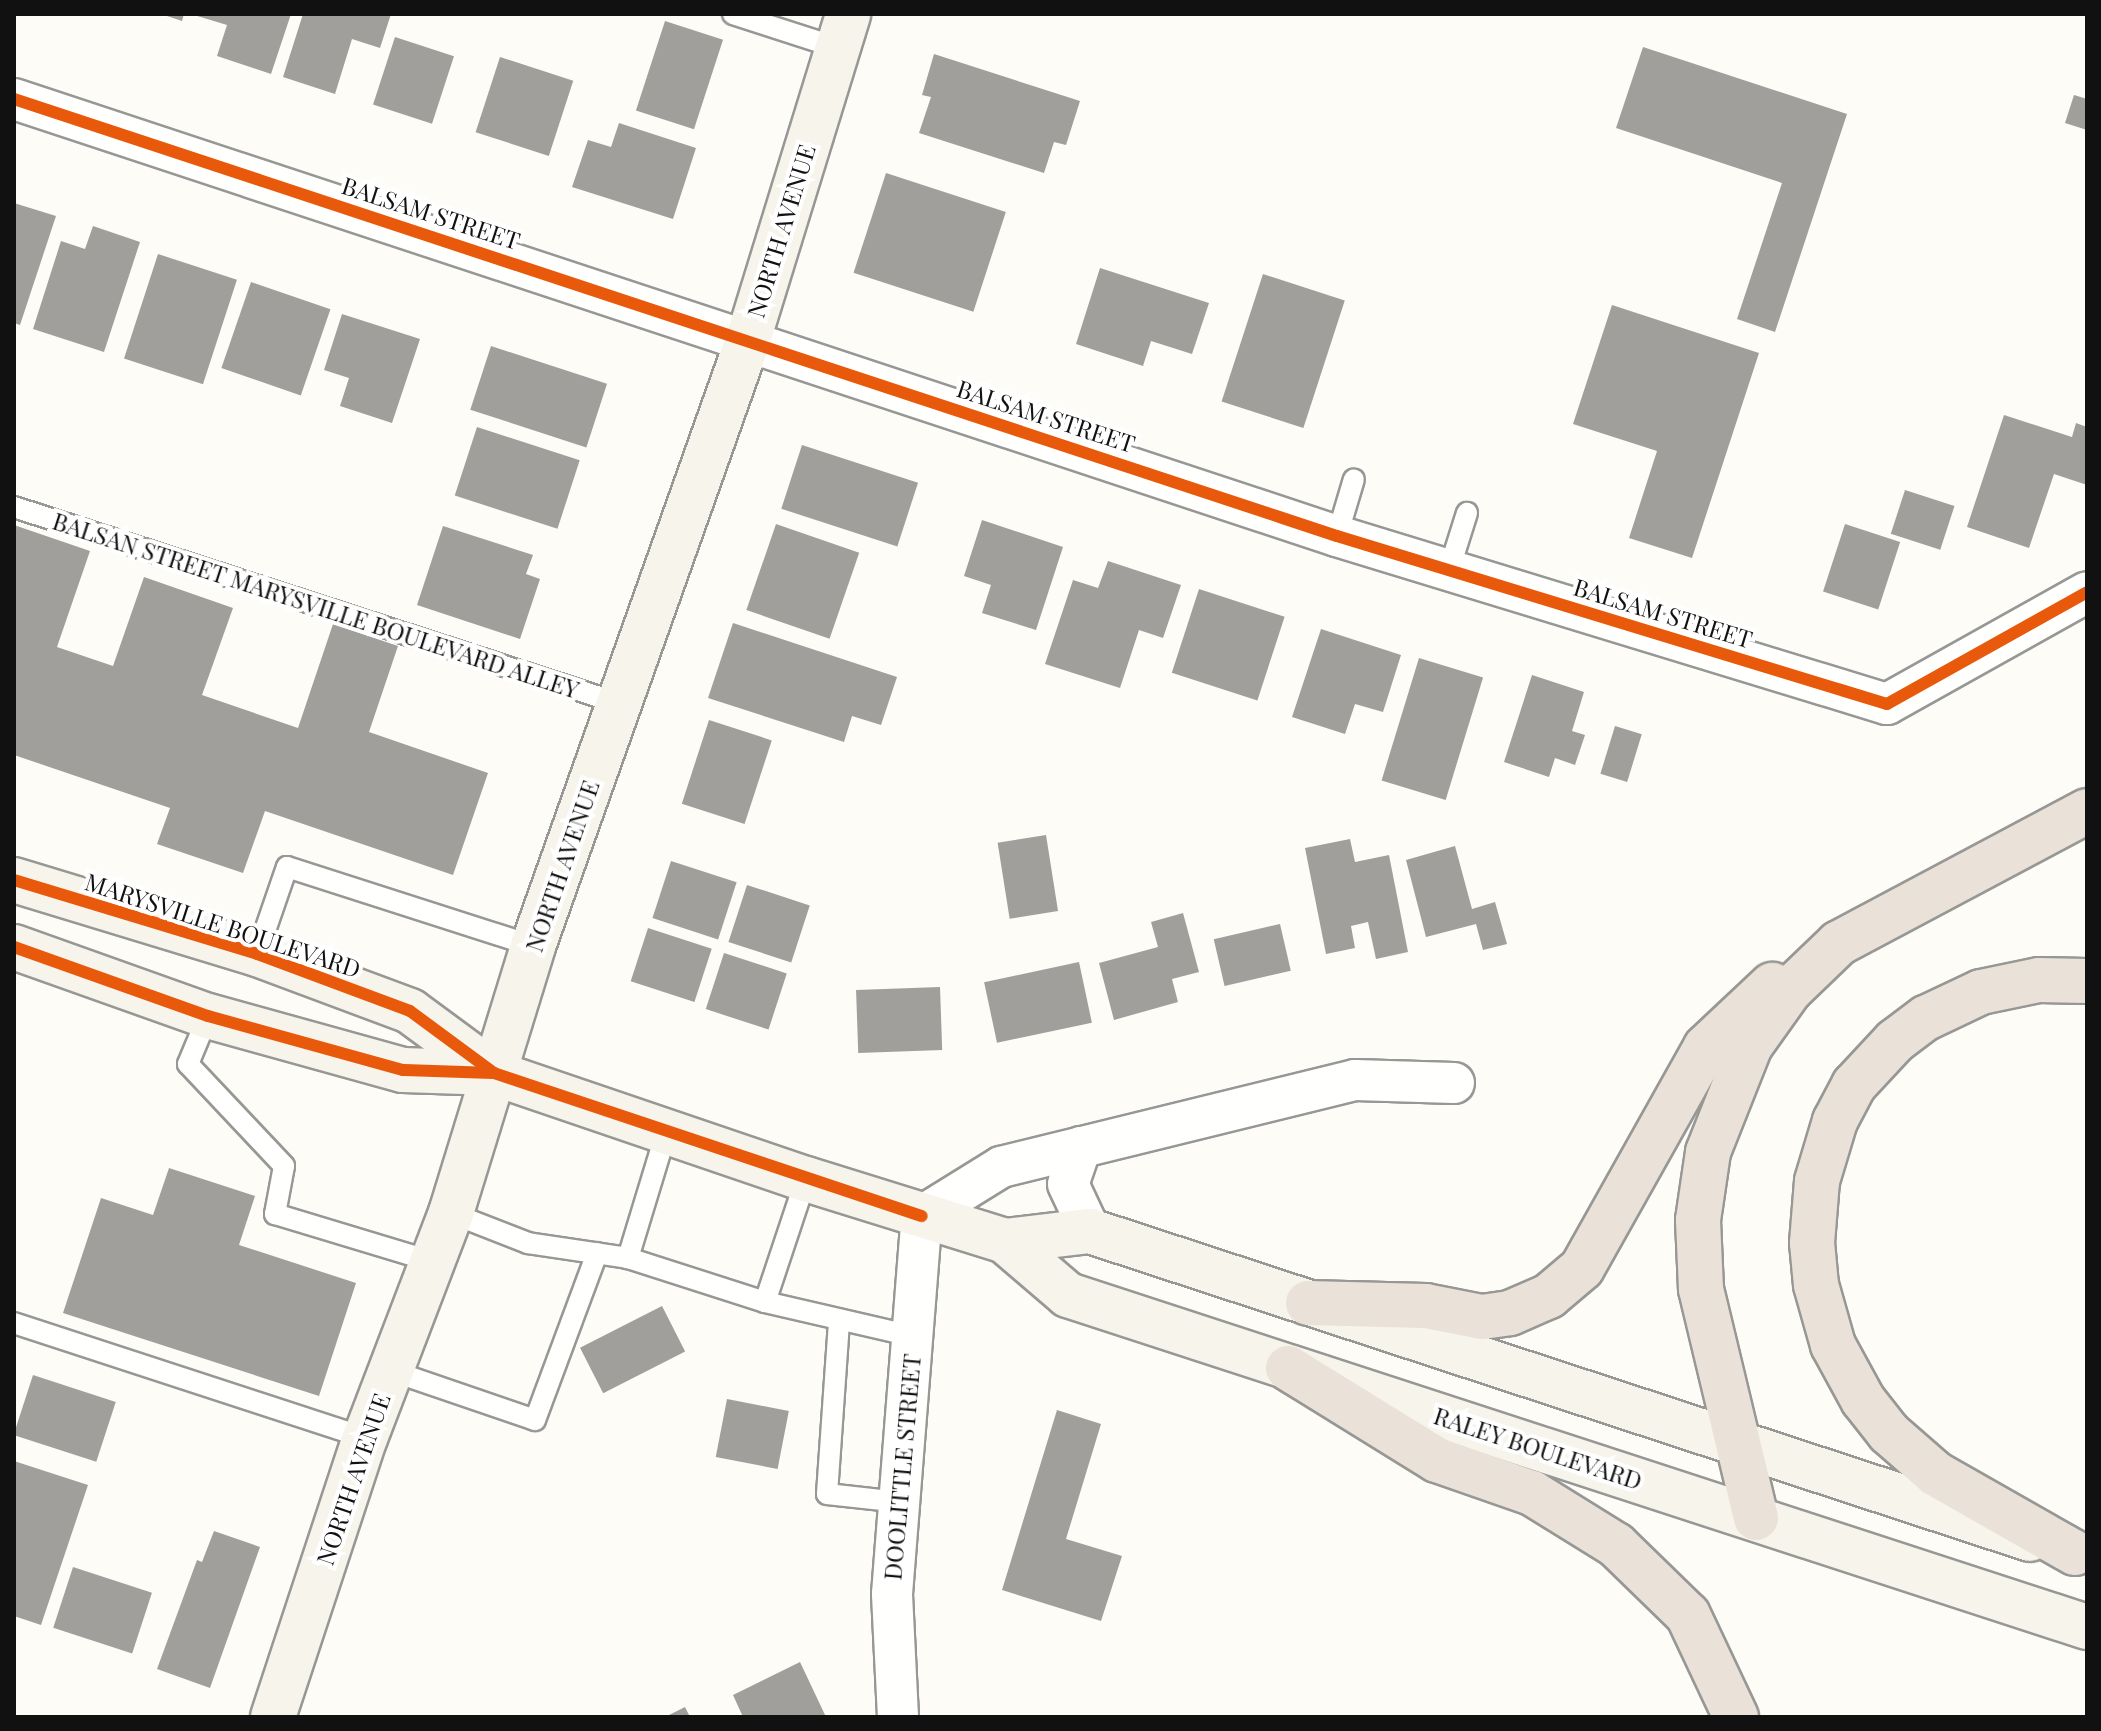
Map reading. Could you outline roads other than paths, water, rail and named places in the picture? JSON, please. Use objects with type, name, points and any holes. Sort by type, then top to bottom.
[{"type":"highway","points":[[1308,1303],[1426,1306],[1482,1317],[1510,1313],[1549,1296],[1582,1268],[1706,1047],[1750,1001],[1839,943],[2087,811]]},
{"type":"highway","points":[[1756,1518],[1701,1289],[1698,1220],[1708,1152],[1750,1046],[1790,990],[1822,956]]},
{"type":"highway","points":[[2081,1555],[1936,1474],[1889,1433],[1863,1400],[1833,1345],[1816,1285],[1812,1243],[1817,1181],[1835,1121],[1854,1085],[1895,1041],[1926,1018],[1981,992],[2039,980],[2087,981]]},
{"type":"highway","points":[[1288,1368],[1437,1460],[1532,1493],[1616,1545],[1688,1615],[1736,1717]]},
{"type":"main road","name":"NORTH AVENUE","points":[[273,1717],[365,1438],[451,1213],[533,946],[748,340],[843,31]]},
{"type":"main road","name":"MARYSVILLE BOULEVARD","points":[[14,880],[257,954],[410,1011],[494,1073],[666,1133],[922,1216]]},
{"type":"main road","name":"MARYSVILLE BOULEVARD","points":[[14,947],[208,1016],[403,1070],[494,1073]]},
{"type":"main road","name":"RALEY BOULEVARD","points":[[922,1216],[1005,1241],[1090,1231],[1739,1446],[2081,1555]]},
{"type":"main road","name":"RALEY BOULEVARD","points":[[1005,1241],[1068,1295],[2087,1627]]},
{"type":"street","name":"BALSAM STREET","points":[[14,99],[1337,536],[1887,704],[2087,592]]},
{"type":"street","points":[[922,1216],[1001,1167],[1081,1147],[1355,1080],[1454,1083]]},
{"type":"street","points":[[1081,1147],[1068,1184],[1090,1231]]},
{"type":"street","name":"DOOLITTLE STREET","points":[[898,1717],[892,1594],[922,1216]]},
{"type":"lane","points":[[733,14],[843,31]]},
{"type":"lane","points":[[1337,536],[1354,479]]},
{"type":"lane","name":"BALSAN STREET MARYSVILLE BOULEVARD ALLEY","points":[[14,507],[618,703]]},
{"type":"lane","points":[[1449,570],[1467,513]]},
{"type":"lane","points":[[257,954],[287,867],[533,946]]},
{"type":"lane","points":[[208,1016],[188,1064],[284,1166],[275,1214],[434,1262]]},
{"type":"lane","points":[[628,1258],[666,1133]]},
{"type":"lane","points":[[765,1302],[806,1179]]},
{"type":"lane","points":[[451,1213],[528,1243],[628,1258],[765,1302],[839,1322],[912,1336]]},
{"type":"lane","points":[[392,1371],[535,1420],[597,1253]]},
{"type":"lane","points":[[839,1322],[827,1494],[899,1502]]},
{"type":"lane","points":[[14,1323],[365,1438]]}]
